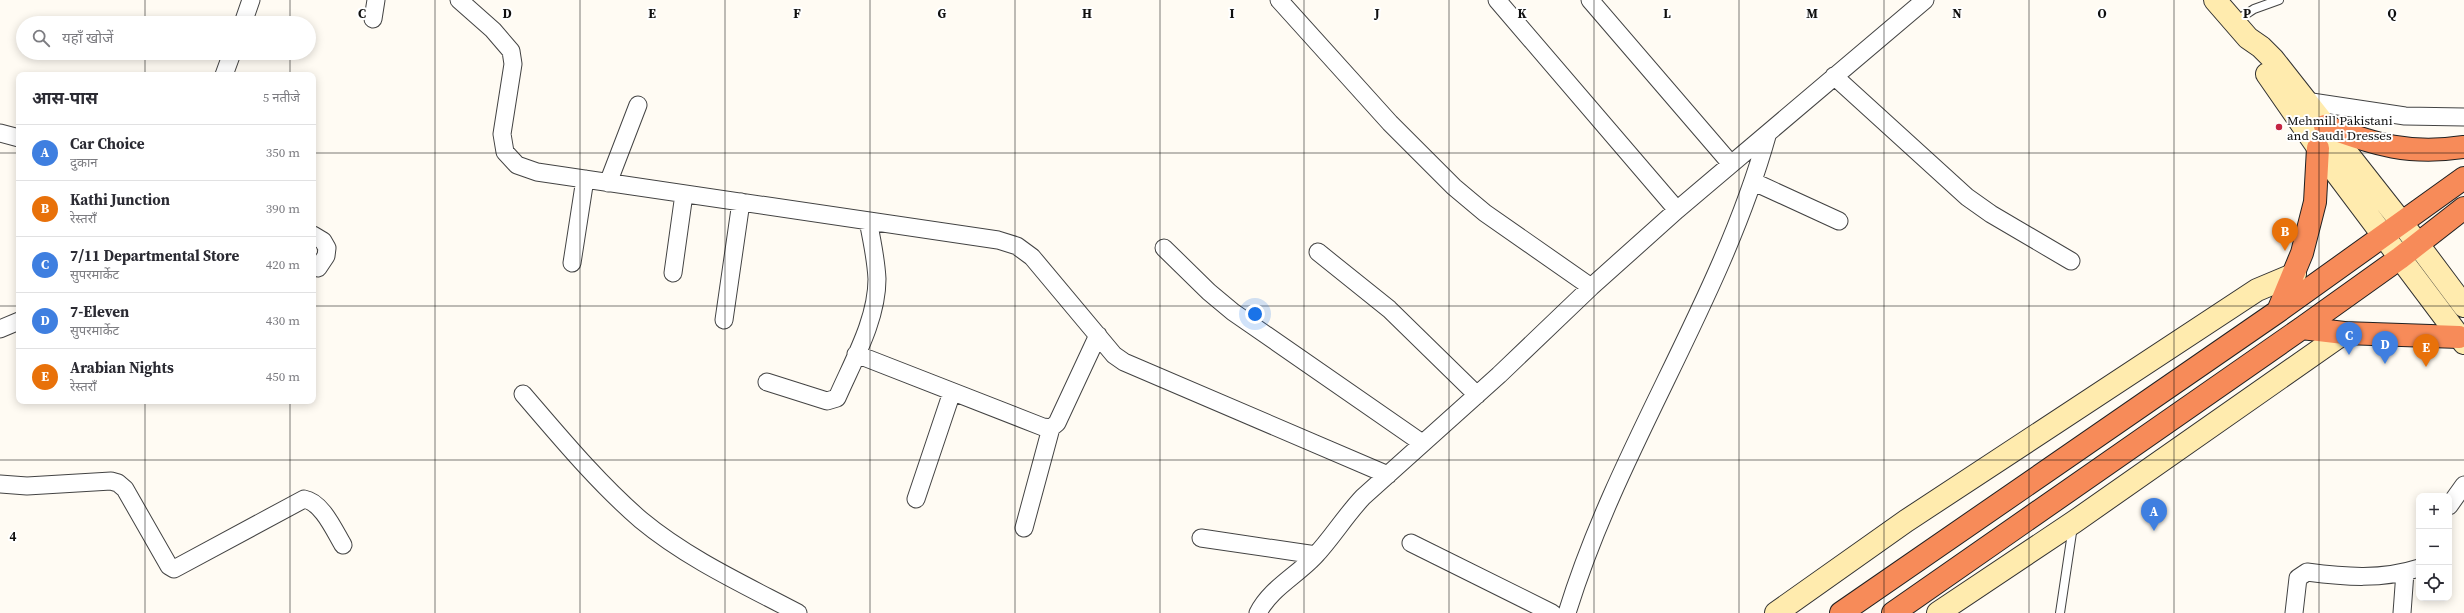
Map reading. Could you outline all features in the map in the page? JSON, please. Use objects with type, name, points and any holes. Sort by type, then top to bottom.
[{"type":"highway","points":[[2324,126],[2369,142],[2401,149],[2435,151],[2464,147]]},
{"type":"highway","points":[[2277,312],[2295,274],[2315,202],[2318,148]]},
{"type":"highway","points":[[1841,613],[2277,312],[2464,178]]},
{"type":"highway","points":[[1893,613],[2302,328],[2418,245],[2464,208]]},
{"type":"highway","points":[[2302,328],[2344,333],[2462,340]]},
{"type":"street","points":[[245,16],[251,0]]},
{"type":"street","points":[[373,19],[376,0]]},
{"type":"street","points":[[459,0],[493,30],[511,51],[513,64],[502,134],[505,152],[517,165],[536,172],[998,240],[1017,246],[1032,257],[1114,355],[1136,368],[1388,475]]},
{"type":"street","points":[[1280,0],[1390,123],[1454,187],[1485,213],[1591,287]]},
{"type":"street","points":[[1497,0],[1677,210]]},
{"type":"street","points":[[1590,0],[1731,164]]},
{"type":"street","points":[[1258,613],[1273,592],[1316,556],[1347,513],[1422,443],[1477,395],[1591,287],[1677,210],[1731,164],[1767,136],[1834,76],[1925,0]]},
{"type":"street","points":[[2215,0],[2248,38],[2261,47],[2273,59],[2324,126],[2402,223],[2464,306]]},
{"type":"street","points":[[2248,38],[2252,54],[2318,148],[2462,340]]},
{"type":"street","points":[[225,72],[229,60]]},
{"type":"street","points":[[1834,76],[1967,197],[1991,214],[2071,261]]},
{"type":"street","points":[[2305,101],[2405,116],[2464,117]]},
{"type":"street","points":[[608,183],[638,105]]},
{"type":"street","points":[[0,133],[16,137]]},
{"type":"street","points":[[1568,613],[1597,526],[1717,274],[1754,182],[1767,136]]},
{"type":"street","points":[[572,264],[585,179]]},
{"type":"street","points":[[1754,182],[1839,221]]},
{"type":"street","points":[[673,273],[684,194]]},
{"type":"street","points":[[724,320],[741,202]]},
{"type":"street","points":[[766,382],[827,401],[833,401],[837,398],[870,316],[877,280],[875,253],[868,221]]},
{"type":"street","points":[[316,237],[323,241],[327,248],[326,256],[318,268]]},
{"type":"street","points":[[1164,248],[1209,292],[1233,312],[1422,443]]},
{"type":"street","points":[[1318,252],[1389,309],[1477,395]]},
{"type":"street","points":[[1776,613],[1906,521],[2237,303],[2257,290],[2295,274]]},
{"type":"street","points":[[0,329],[16,322]]},
{"type":"street","points":[[1938,613],[2074,522],[2344,333]]},
{"type":"street","points":[[1024,528],[1051,428],[1057,423],[1098,335]]},
{"type":"street","points":[[856,354],[1044,427],[1051,428]]},
{"type":"street","points":[[916,499],[952,392]]},
{"type":"street","points":[[523,394],[616,497],[642,521],[704,563],[798,613]]},
{"type":"street","points":[[0,484],[27,486],[98,481],[118,483],[125,489],[169,566],[174,569],[304,499],[311,500],[317,506],[343,545]]},
{"type":"street","points":[[2452,502],[2464,485]]},
{"type":"street","points":[[1201,538],[1316,556]]},
{"type":"street","points":[[1411,543],[1552,613]]},
{"type":"street","points":[[2294,613],[2298,578],[2301,574],[2307,572],[2351,577],[2412,570],[2402,613]]},
{"type":"lane","points":[[2233,22],[2254,9],[2279,0]]},
{"type":"lane","points":[[2060,613],[2074,522]]},
{"type":"place","name":"Mehmill Pakistani and Saudi Dresses","points":[[2279,127]]},
{"type":"place","name":"Kathi Junction","points":[[2285,251]]},
{"type":"place","name":"7/11 Departmental Store","points":[[2349,355]]},
{"type":"place","name":"7-Eleven","points":[[2385,364]]},
{"type":"place","name":"Arabian Nights","points":[[2426,367]]},
{"type":"place","name":"Car Choice","points":[[2154,531]]}]
